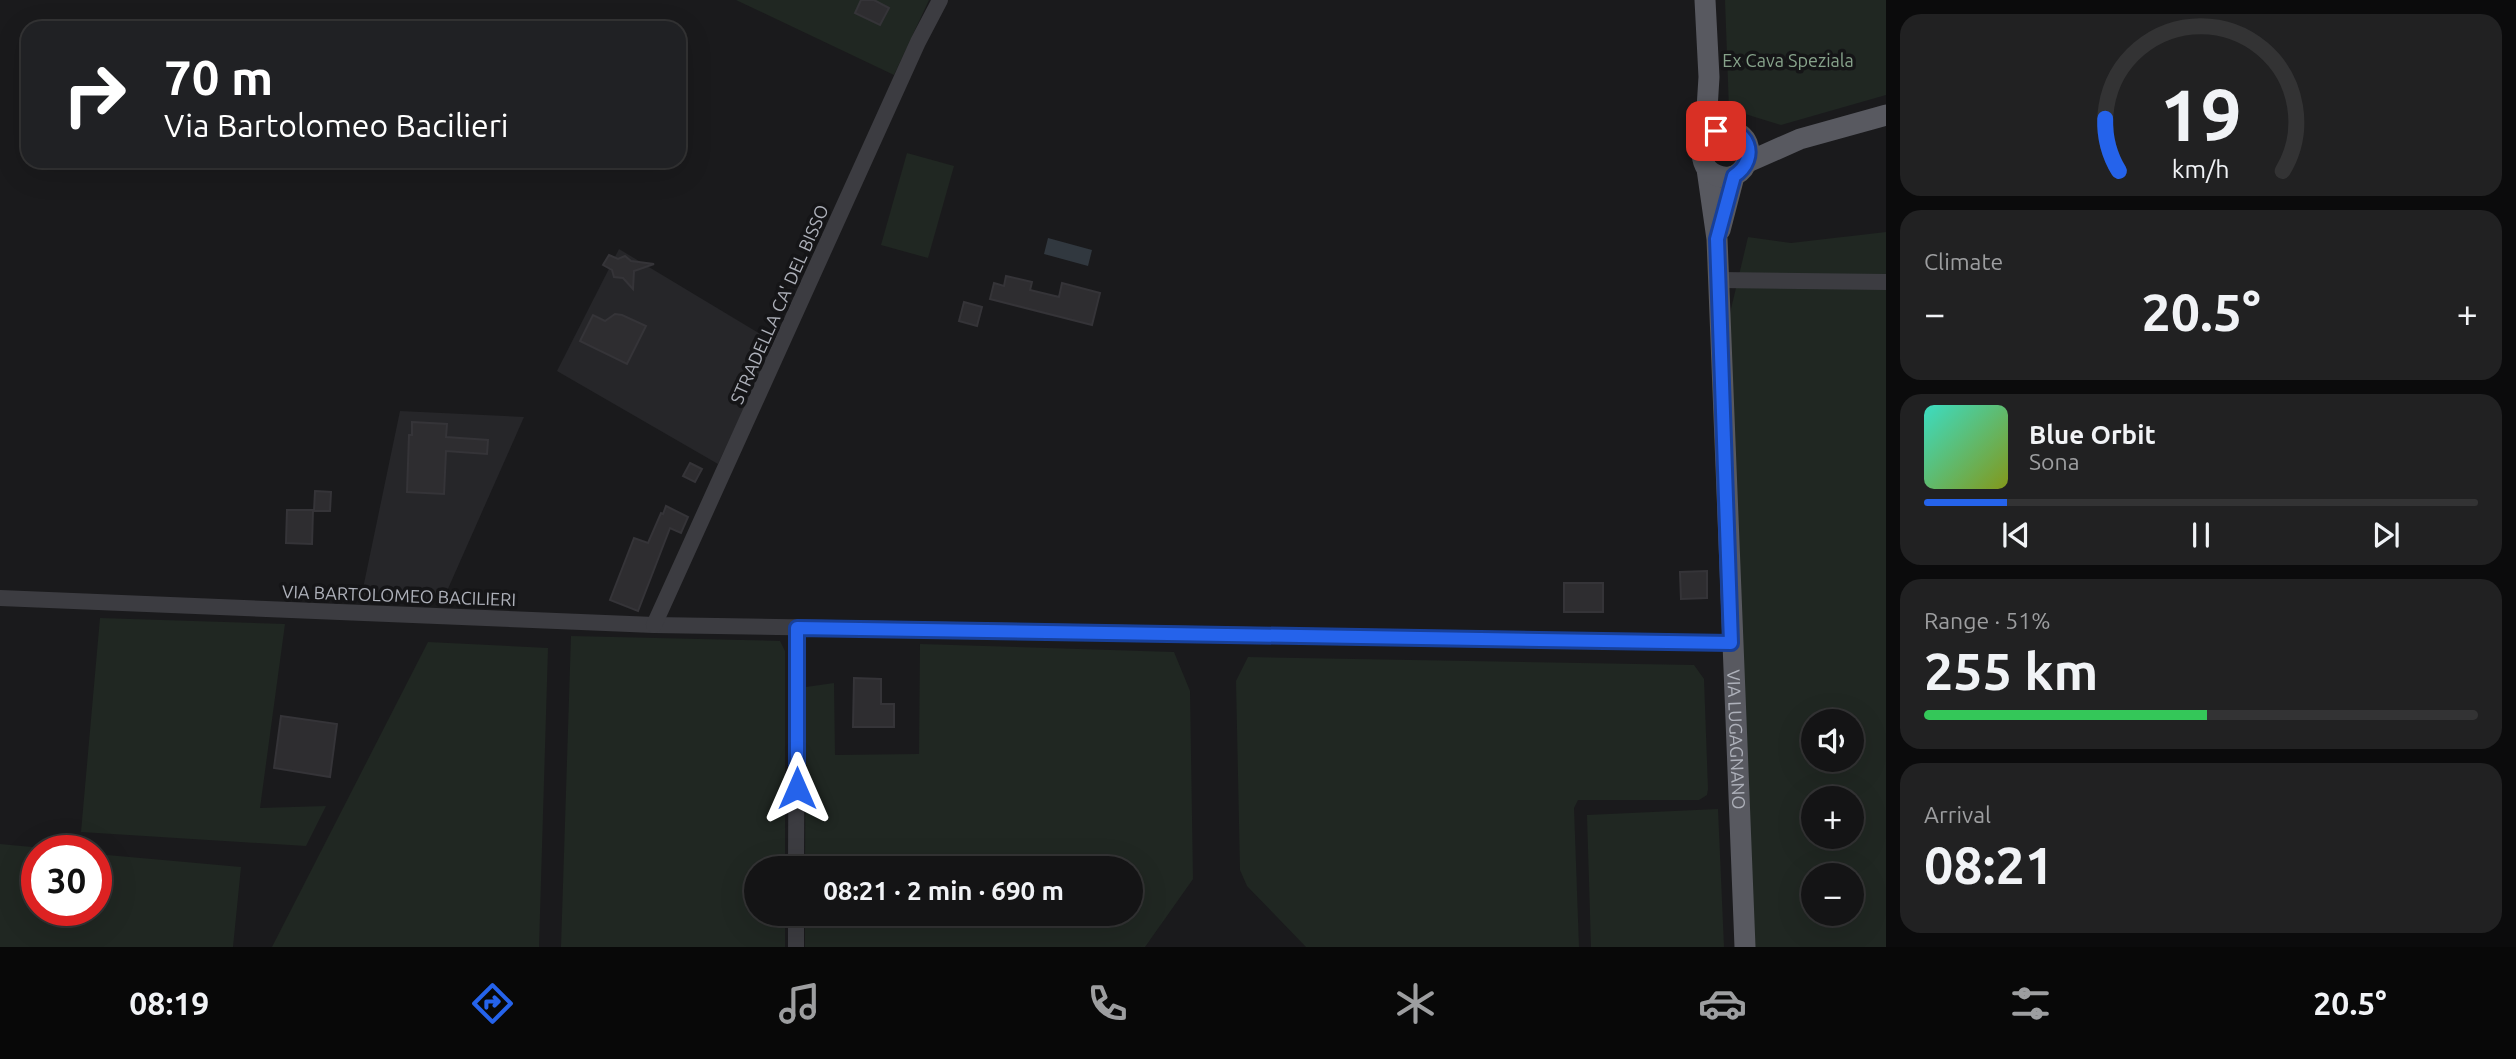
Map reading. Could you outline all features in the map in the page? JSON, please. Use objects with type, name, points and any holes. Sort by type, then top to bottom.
[{"type":"main road","name":"VIA LUGAGNANO","points":[[1704,0],[1709,77],[1705,141],[1701,150],[1707,169],[1717,239],[1745,947]]},
{"type":"main road","name":"VIA LUGAGNANO","points":[[1709,77],[1740,153],[1717,239]]},
{"type":"main road","points":[[1707,169],[1720,177],[1740,153],[1886,115]]},
{"type":"main road","points":[[1705,141],[1716,131],[1740,153]]},
{"type":"street","name":"STRADELLA CA' DEL BISSO","points":[[654,625],[918,43],[940,0]]},
{"type":"street","points":[[1719,280],[1886,282]]},
{"type":"street","name":"VIA BARTOLOMEO BACILIERI","points":[[0,598],[654,625],[1731,643]]},
{"type":"street","points":[[796,856],[797,628]]},
{"type":"street","points":[[796,926],[796,947]]},
{"type":"shaded area","points":[[1048,238],[1092,250],[1088,266],[1044,254]]},
{"type":"shaded area","points":[[619,249],[775,343],[718,464],[557,371]]},
{"type":"shaded area","points":[[400,411],[524,417],[443,600],[361,598]]},
{"type":"green space","points":[[736,0],[929,0],[894,75]]},
{"type":"green space","name":"Ex Cava Speziala","points":[[1725,0],[1886,0],[1886,95],[1781,125],[1729,109]]},
{"type":"green space","points":[[907,153],[954,166],[928,258],[881,245]]},
{"type":"green space","points":[[1886,232],[1886,947],[1752,947],[1727,326],[1748,237],[1791,243]]},
{"type":"green space","points":[[100,618],[285,624],[260,808],[326,806],[306,846],[81,832]]},
{"type":"green space","points":[[571,636],[780,641],[785,651],[785,856],[744,856],[744,926],[785,926],[785,947],[561,947]]},
{"type":"green space","points":[[428,642],[548,648],[539,947],[272,947]]},
{"type":"green space","points":[[920,644],[1174,652],[1190,691],[1193,879],[1145,947],[805,947],[805,926],[1143,926],[1143,856],[805,856],[806,687],[834,683],[835,755],[919,754]]},
{"type":"green space","points":[[1248,657],[1694,665],[1704,679],[1707,795],[1699,800],[1578,800],[1574,808],[1579,947],[1306,947],[1247,886],[1240,870],[1236,681]]},
{"type":"green space","points":[[1718,809],[1724,947],[1591,947],[1587,815]]},
{"type":"green space","points":[[0,844],[21,846],[21,926],[112,926],[112,855],[241,867],[233,947],[0,947]]},
{"type":"building","points":[[861,0],[874,0],[889,8],[880,25],[855,13]]},
{"type":"building","points":[[609,255],[618,259],[625,256],[631,261],[654,264],[634,271],[633,289],[623,278],[614,277],[612,270],[603,265]]},
{"type":"building","points":[[1006,276],[1032,282],[1030,290],[1059,297],[1062,283],[1100,293],[1092,325],[990,299],[994,283],[1004,286]]},
{"type":"building","points":[[964,302],[982,307],[977,326],[959,321]]},
{"type":"building","points":[[615,314],[646,326],[627,364],[580,341],[593,315],[605,321]]},
{"type":"building","points":[[412,422],[447,424],[446,437],[488,440],[487,454],[446,451],[444,494],[407,492]]},
{"type":"building","points":[[690,463],[702,469],[695,482],[683,476]]},
{"type":"building","points":[[315,491],[331,492],[330,511],[314,511]]},
{"type":"building","points":[[666,506],[688,517],[681,533],[670,528],[638,611],[610,600],[634,538],[648,543]]},
{"type":"building","points":[[287,510],[313,510],[312,544],[286,543]]},
{"type":"building","points":[[1707,571],[1707,598],[1681,599],[1680,572]]},
{"type":"building","points":[[1564,583],[1603,583],[1603,612],[1564,612]]},
{"type":"building","points":[[854,678],[881,679],[881,704],[894,704],[894,727],[853,727]]},
{"type":"building","points":[[281,716],[337,724],[330,777],[274,768]]},
{"type":"route","points":[[797,788],[797,628],[1731,643],[1717,239],[1734,176],[1743,170],[1748,162],[1749,149],[1741,135],[1732,130],[1716,131]]}]
